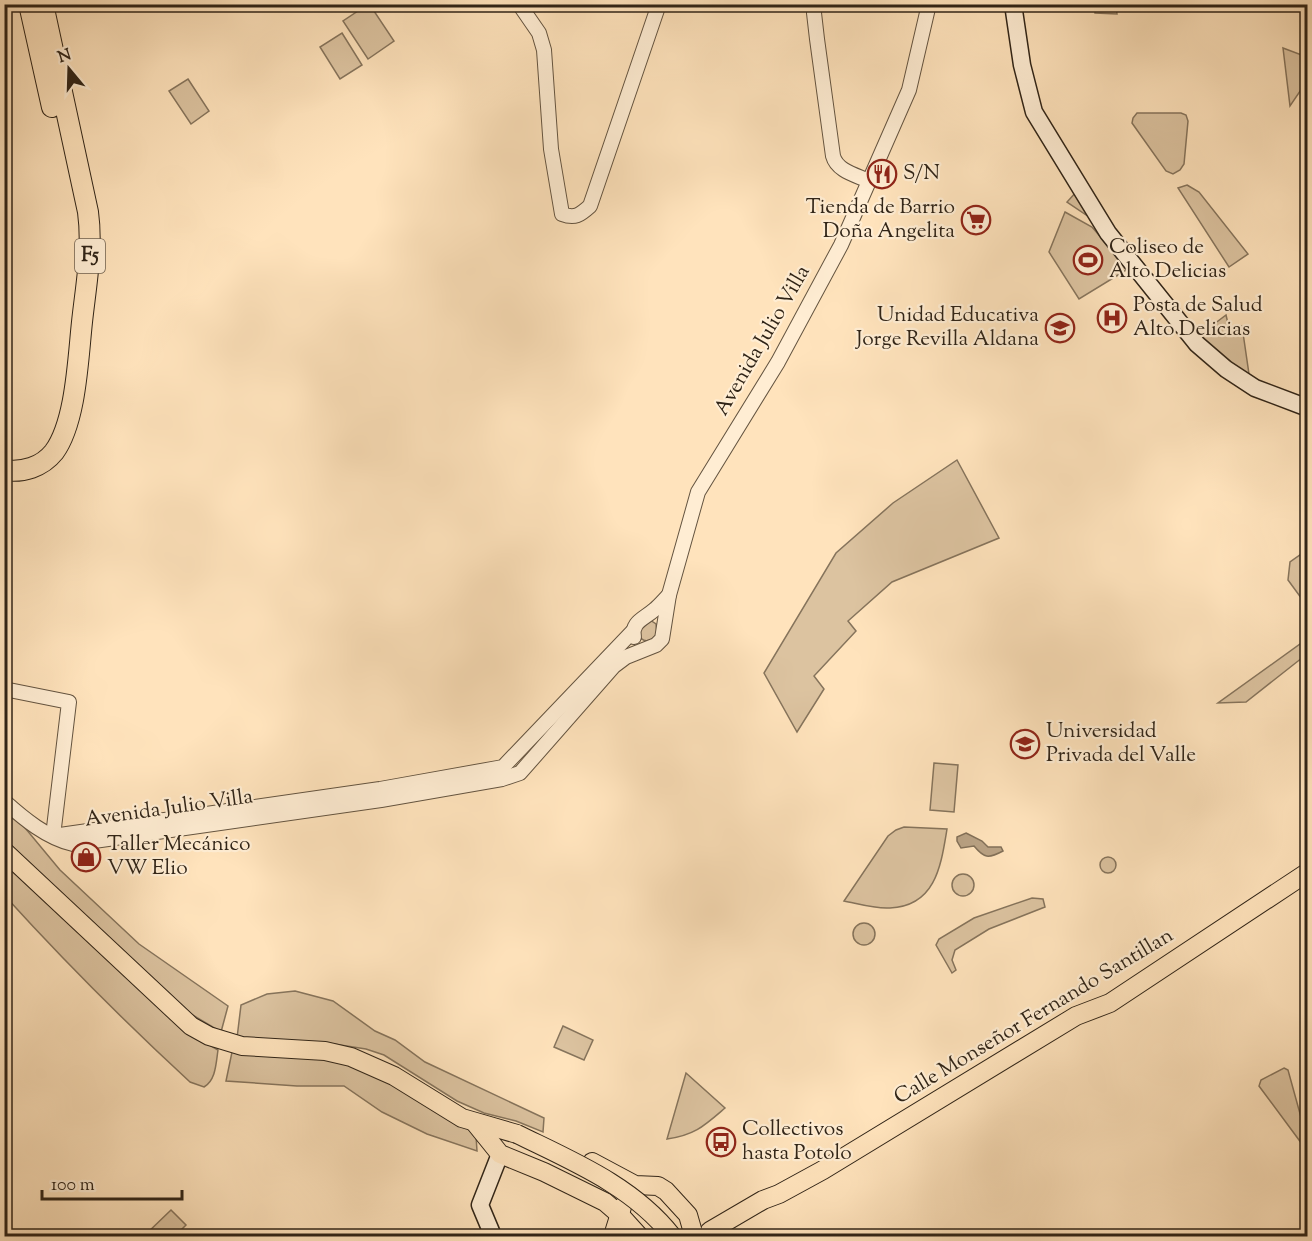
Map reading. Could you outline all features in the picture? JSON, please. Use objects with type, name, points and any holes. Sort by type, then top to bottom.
[{"type":"highway","name":"F5","points":[[4,470],[14,472],[36,466],[54,452],[66,424],[75,384],[91,244],[90,228],[51,68],[29,4]]},
{"type":"highway","name":"F5","points":[[4,458],[23,459],[32,456],[43,449],[49,441],[58,410],[69,353],[77,261],[77,226],[43,4]]},
{"type":"main road","points":[[1013,4],[1022,65],[1035,112],[1108,233],[1197,344],[1226,369],[1255,388],[1308,408]]},
{"type":"main road","points":[[4,851],[191,1026],[209,1036],[242,1046],[325,1051],[351,1057],[393,1076],[587,1192],[620,1215],[639,1236]]},
{"type":"main road","name":"Calle Monseñor Fernando Santillan","points":[[700,1233],[769,1204],[779,1194],[1076,1016],[1110,1003],[1308,872]]},
{"type":"main road","points":[[475,1123],[510,1145],[598,1186],[629,1205],[661,1236]]},
{"type":"main road","points":[[475,1123],[517,1127],[574,1152],[635,1185],[658,1186],[666,1191],[688,1215],[700,1233]]},
{"type":"main road","points":[[494,1236],[480,1205],[510,1145]]},
{"type":"main road","points":[[510,1145],[602,1178],[645,1207],[672,1236]]},
{"type":"main road","points":[[613,1236],[623,1204],[635,1185]]},
{"type":"street","points":[[519,4],[539,33],[544,50],[551,149],[562,214],[571,217],[580,215],[590,206],[658,4]]},
{"type":"street","name":"Avenida Julio Villa","points":[[663,630],[669,596],[698,492],[778,362],[840,244],[909,90],[929,4]]},
{"type":"street","points":[[813,7],[835,164],[869,181]]},
{"type":"street","points":[[501,774],[633,631],[639,620],[669,596]]},
{"type":"street","points":[[633,631],[638,643],[647,647],[659,642],[663,630],[659,621],[645,617]]},
{"type":"street","name":"Avenida Julio Villa","points":[[53,836],[380,789],[520,773],[614,666],[626,657],[647,647]]},
{"type":"street","points":[[4,689],[69,702],[53,836],[24,819],[4,801]]},
{"type":"shaded area","points":[[370,5],[394,41],[368,59],[343,21]]},
{"type":"shaded area","points":[[1095,5],[1116,5],[1117,14],[1095,13]]},
{"type":"shaded area","points":[[342,33],[362,65],[340,79],[320,47]]},
{"type":"shaded area","points":[[1283,48],[1307,57],[1307,81],[1290,106]]},
{"type":"shaded area","points":[[188,79],[209,111],[191,124],[169,91]]},
{"type":"shaded area","points":[[1137,113],[1186,115],[1188,121],[1184,164],[1180,170],[1173,174],[1166,171],[1132,123]]},
{"type":"shaded area","points":[[1187,185],[1199,192],[1248,254],[1229,267],[1178,188]]},
{"type":"shaded area","points":[[1078,190],[1101,225],[1067,202]]},
{"type":"shaded area","name":"Coliseo de Alto Delicias","points":[[1065,212],[1092,227],[1128,269],[1079,299],[1049,252]]},
{"type":"shaded area","points":[[1226,315],[1229,328],[1242,326],[1249,374],[1253,381],[1197,337]]},
{"type":"shaded area","points":[[957,460],[999,538],[892,582],[848,621],[856,631],[814,676],[824,689],[797,732],[764,673],[836,553],[893,503]]},
{"type":"shaded area","points":[[1307,550],[1307,606],[1288,580],[1290,562]]},
{"type":"shaded area","points":[[650,620],[656,624],[657,634],[653,639],[644,640],[637,629]]},
{"type":"shaded area","points":[[1307,639],[1307,654],[1246,702],[1218,703]]},
{"type":"shaded area","points":[[934,763],[958,765],[954,812],[930,810]]},
{"type":"shaded area","points":[[4,810],[21,823],[60,870],[139,944],[228,1006],[221,1032],[186,1011],[5,842]]},
{"type":"shaded area","points":[[904,827],[947,829],[938,869],[927,892],[905,906],[890,908],[844,901],[888,836]]},
{"type":"shaded area","points":[[966,833],[982,841],[988,847],[1001,847],[1003,851],[987,856],[974,846],[961,848],[957,837]]},
{"type":"shaded area","points":[[1108,857],[1114,859],[1116,865],[1114,871],[1108,873],[1102,871],[1100,865],[1102,859]]},
{"type":"shaded area","points":[[5,861],[169,1017],[187,1032],[218,1050],[215,1071],[208,1084],[204,1087],[190,1082],[96,991],[5,896]]},
{"type":"shaded area","points":[[963,874],[971,877],[974,885],[971,893],[963,896],[955,893],[952,885],[955,877]]},
{"type":"shaded area","points":[[1032,898],[1043,899],[1045,907],[989,929],[955,950],[952,960],[956,970],[952,973],[936,945],[939,939],[974,918]]},
{"type":"shaded area","points":[[860,923],[868,923],[875,930],[875,938],[868,945],[860,945],[853,938],[853,930]]},
{"type":"shaded area","points":[[295,991],[333,1001],[425,1062],[544,1118],[543,1132],[516,1121],[484,1113],[457,1101],[384,1055],[366,1049],[321,1042],[275,1043],[237,1038],[241,1005],[267,994]]},
{"type":"shaded area","points":[[563,1026],[593,1040],[584,1060],[554,1047]]},
{"type":"shaded area","points":[[232,1052],[259,1056],[346,1059],[463,1122],[476,1136],[477,1151],[427,1134],[382,1112],[344,1086],[297,1086],[226,1081]]},
{"type":"shaded area","points":[[1284,1068],[1288,1070],[1307,1139],[1302,1144],[1259,1086],[1261,1080]]},
{"type":"shaded area","points":[[686,1073],[725,1108],[699,1129],[667,1139]]},
{"type":"shaded area","points":[[171,1210],[186,1225],[175,1236],[144,1236]]},
{"type":"place","name":"S/N","points":[[882,174]]},
{"type":"place","name":"Tienda de Barrio Doña Angelita","points":[[976,220]]},
{"type":"place","name":"Coliseo de Alto Delicias","points":[[1088,260]]},
{"type":"place","name":"Posta de Salud Alto Delicias","points":[[1112,318]]},
{"type":"place","name":"Unidad Educativa Jorge Revilla Aldana","points":[[1060,328]]},
{"type":"place","name":"Universidad Privada del Valle","points":[[1025,744]]},
{"type":"place","name":"Taller Mecánico VW Elio","points":[[86,857]]},
{"type":"place","name":"Collectivos hasta Potolo","points":[[721,1142]]}]
